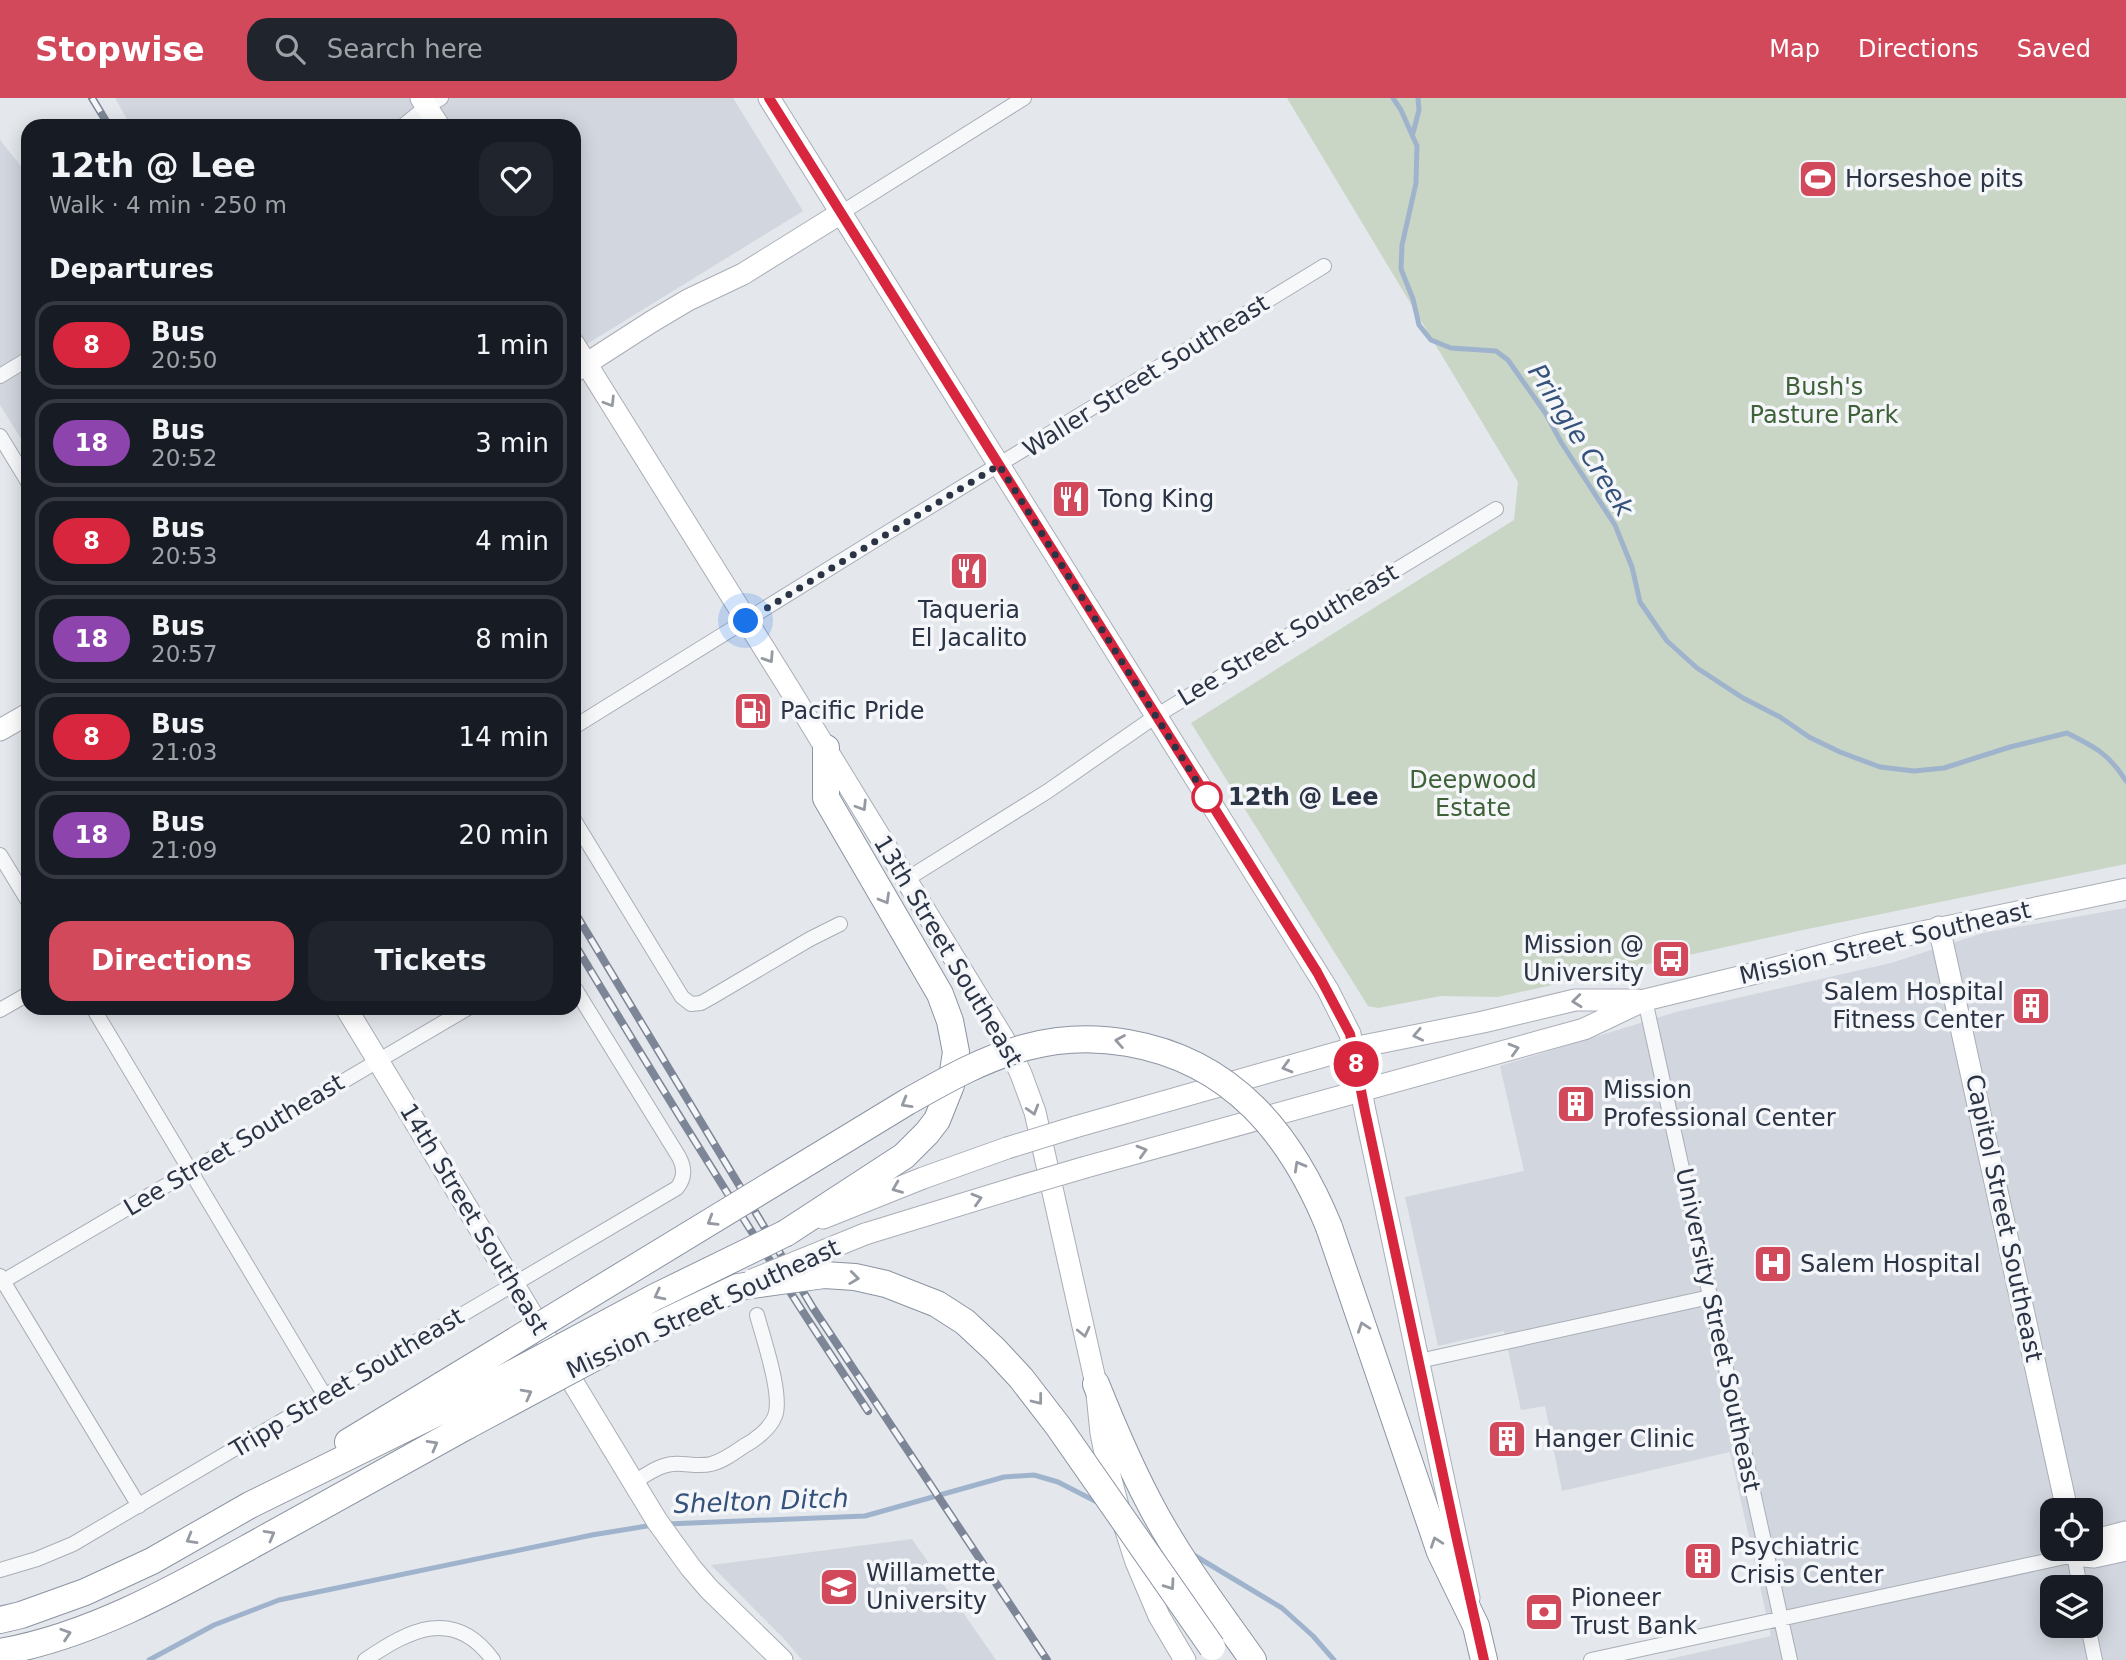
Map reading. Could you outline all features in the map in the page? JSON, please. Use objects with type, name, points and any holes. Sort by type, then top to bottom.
[{"type":"highway","name":"Mission Street Southeast","points":[[0,1620],[51,1605],[152,1562],[250,1505],[455,1405],[655,1297],[786,1233],[848,1200],[904,1156],[927,1133],[937,1120],[951,1085],[956,1052],[950,1021],[940,994],[826,798],[826,748]]},
{"type":"highway","points":[[455,1405],[895,1109],[962,1071],[1029,1046],[1064,1040],[1101,1038],[1161,1049],[1216,1075],[1242,1095],[1278,1133],[1308,1181],[1329,1227],[1440,1552],[1476,1626],[1484,1660]]},
{"type":"highway","points":[[738,1287],[824,1275],[855,1277],[913,1293],[965,1322],[1021,1378],[1058,1426],[1217,1653]]},
{"type":"highway","name":"Mission Street Southeast","points":[[0,1652],[70,1633],[134,1607],[226,1560],[455,1405],[631,1338],[738,1287]]},
{"type":"highway","points":[[1096,1384],[1123,1476],[1149,1504],[1253,1660]]},
{"type":"main road","points":[[769,98],[1328,990],[1350,1034],[1476,1626]]},
{"type":"main road","points":[[429,101],[436,119]]},
{"type":"main road","points":[[581,367],[688,300],[743,274],[841,214]]},
{"type":"main road","name":"13th Street Southeast","points":[[581,370],[746,621],[1008,1046],[1035,1112],[1096,1384]]},
{"type":"main road","points":[[0,730],[21,718]]},
{"type":"main road","name":"Mission Street Southeast","points":[[738,1287],[770,1271],[865,1234],[1086,1167],[1584,1029],[1646,1000],[1939,927],[2126,889]]},
{"type":"main road","name":"Capitol Street Southeast","points":[[1939,927],[2064,1498]]},
{"type":"main road","name":"Mission Street Southeast","points":[[848,1200],[1075,1127],[1353,1048],[1575,1000],[1646,1000]]},
{"type":"main road","name":"14th Street Southeast","points":[[350,1015],[678,1551],[709,1589],[782,1660]]},
{"type":"main road","points":[[1123,1476],[1136,1562],[1159,1616],[1185,1660]]},
{"type":"main road","points":[[2103,1538],[2126,1532]]},
{"type":"main road","points":[[2103,1555],[2126,1550]]},
{"type":"street","points":[[841,214],[1024,98]]},
{"type":"street","points":[[410,119],[429,101]]},
{"type":"street","name":"Waller Street Southeast","points":[[581,723],[1324,266]]},
{"type":"street","points":[[0,376],[21,363]]},
{"type":"street","points":[[0,436],[21,470]]},
{"type":"street","name":"Lee Street Southeast","points":[[907,879],[1048,791],[1156,716],[1496,509]]},
{"type":"street","points":[[581,831],[682,997],[691,1004],[710,999],[840,924]]},
{"type":"street","points":[[0,855],[21,890]]},
{"type":"street","points":[[0,1010],[21,998]]},
{"type":"street","name":"Tripp Street Southeast","points":[[0,1570],[73,1544],[677,1188],[684,1178],[679,1157],[581,998]]},
{"type":"street","name":"University Street Southeast","points":[[1646,1000],[1790,1660]]},
{"type":"street","points":[[97,1015],[325,1396]]},
{"type":"street","name":"Lee Street Southeast","points":[[1,1280],[456,1015]]},
{"type":"street","points":[[1,1280],[139,1506]]},
{"type":"street","points":[[1419,1361],[1710,1297]]},
{"type":"street","points":[[637,1486],[662,1466],[705,1465],[724,1460],[754,1440],[772,1422],[776,1415],[773,1376],[757,1315]]},
{"type":"street","points":[[1591,1660],[2040,1560]]},
{"type":"street","points":[[365,1660],[405,1635],[440,1626],[457,1630],[471,1638],[483,1646],[493,1660]]},
{"type":"street","points":[[2090,1638],[2095,1660]]},
{"type":"shaded area","points":[[115,98],[733,98],[803,211],[581,348],[581,119],[127,119]]},
{"type":"shaded area","points":[[0,140],[21,166],[21,439],[0,405]]},
{"type":"shaded area","name":"Salem Hospital","points":[[2126,908],[2126,1660],[1665,1660],[1771,1636],[1730,1452],[1562,1491],[1545,1406],[1521,1410],[1504,1331],[1438,1346],[1405,1197],[1524,1171],[1500,1066],[1676,1012],[1891,963],[1983,933]]},
{"type":"shaded area","name":"Willamette University","points":[[912,1539],[996,1660],[802,1660],[711,1565]]},
{"type":"green space","name":"Bush's Pasture Park","points":[[1287,98],[2126,98],[2126,864],[1798,931],[1498,997],[1441,996],[1378,1008],[1368,1006],[1191,723],[1514,520],[1518,482]]},
{"type":"waterway","name":"Pringle Creek","points":[[1393,98],[1417,146],[1416,183],[1402,245],[1401,269],[1413,299],[1419,325],[1431,340],[1451,348],[1496,351],[1508,360],[1546,414],[1615,525],[1632,567],[1640,602],[1667,641],[1697,668],[1743,698],[1780,717],[1809,737],[1880,767],[1914,771],[1944,768],[2010,747],[2067,733],[2101,752],[2126,781]]},
{"type":"waterway","points":[[1413,133],[1419,110],[1418,98]]},
{"type":"waterway","name":"Shelton Ditch","points":[[667,1524],[865,1516],[1004,1477],[1034,1475],[1058,1482],[1097,1502]]},
{"type":"waterway","name":"Shelton Ditch","points":[[149,1660],[214,1625],[279,1600],[592,1535],[653,1525]]},
{"type":"waterway","name":"Shelton Ditch","points":[[1192,1554],[1282,1608],[1313,1636],[1334,1660]]},
{"type":"railway","points":[[92,98],[105,119]]},
{"type":"railway","points":[[581,923],[813,1308],[1047,1660]]},
{"type":"railway","points":[[581,954],[718,1179],[868,1411]]},
{"type":"bus line","name":"8","points":[[769,98],[1317,972],[1346,1024],[1484,1660]]},
{"type":"place","name":"Horseshoe pits","points":[[1818,179]]},
{"type":"place","name":"Tong King","points":[[1071,499]]},
{"type":"place","name":"Taqueria El Jacalito","points":[[969,571]]},
{"type":"place","name":"Pacific Pride","points":[[753,711]]},
{"type":"place","name":"12th @ Lee","points":[[1207,797]]},
{"type":"place","name":"Mission @ University","points":[[1671,959]]},
{"type":"place","name":"Salem Hospital Fitness Center","points":[[2031,1006]]},
{"type":"place","name":"Mission Professional Center","points":[[1576,1104]]},
{"type":"place","name":"Salem Hospital","points":[[1773,1264]]},
{"type":"place","name":"Hanger Clinic","points":[[1507,1439]]},
{"type":"place","name":"Psychiatric Crisis Center","points":[[1703,1561]]},
{"type":"place","name":"Willamette University","points":[[839,1587]]},
{"type":"place","name":"Pioneer Trust Bank","points":[[1544,1612]]},
{"type":"route","points":[[746,621],[999,465],[1209,801],[1207,797]]},
{"type":"park label","name":"Deepwood Estate","points":[[1473,794]]}]
